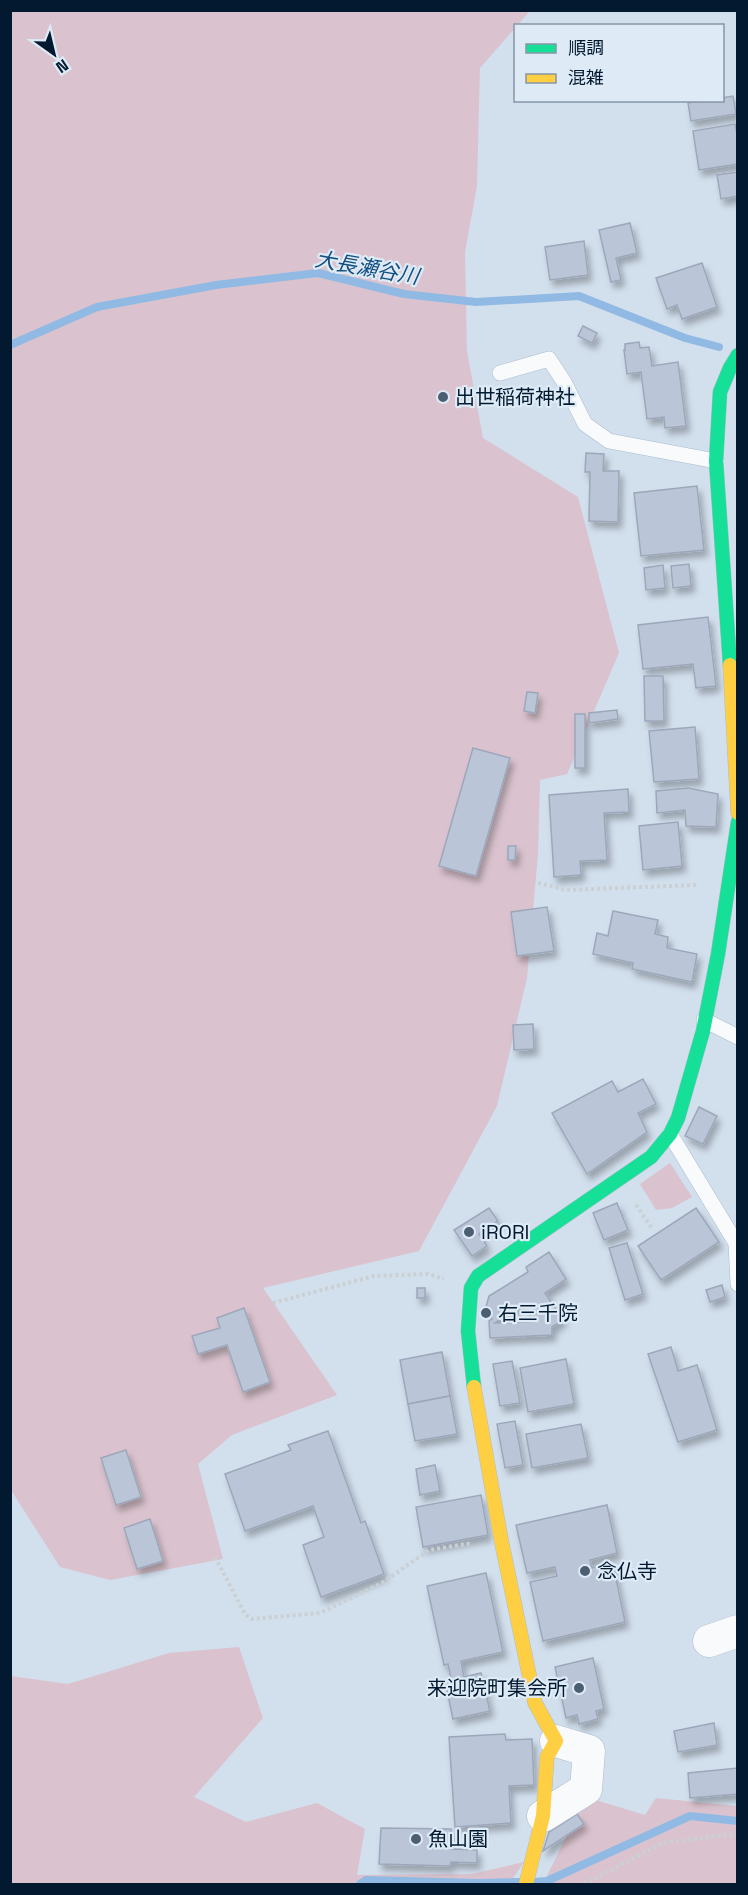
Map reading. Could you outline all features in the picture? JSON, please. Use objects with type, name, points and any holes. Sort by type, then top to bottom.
[{"type":"street","points":[[738,355],[729,368],[720,392],[716,460],[738,813]]},
{"type":"street","points":[[543,1816],[586,1789],[589,1751],[556,1742],[535,1703],[501,1539],[473,1382],[468,1331],[471,1288],[478,1276],[495,1263],[651,1157],[670,1134],[678,1118],[705,1020],[718,954],[738,822]]},
{"type":"street","points":[[527,1879],[543,1816],[547,1757],[556,1742]]},
{"type":"lane","points":[[500,373],[549,359],[585,423],[609,441],[716,460]]},
{"type":"lane","points":[[705,1020],[738,1037]]},
{"type":"lane","points":[[670,1134],[731,1223],[736,1244],[738,1284]]},
{"type":"path","points":[[538,884],[566,890],[729,884]]},
{"type":"path","points":[[273,1303],[374,1276],[428,1274],[471,1288]]},
{"type":"path","points":[[214,1557],[245,1614],[251,1619],[314,1615],[382,1583],[429,1550],[501,1539]]},
{"type":"path","points":[[584,1884],[663,1843],[738,1835]]},
{"type":"shaded area","points":[[11,11],[530,11],[519,24],[514,24],[514,29],[480,68],[477,186],[465,252],[467,351],[483,438],[578,497],[619,653],[567,774],[540,780],[538,854],[527,978],[497,1106],[419,1251],[263,1288],[337,1395],[232,1435],[198,1464],[223,1559],[110,1580],[60,1567],[11,1490]]},
{"type":"shaded area","points":[[670,1163],[692,1197],[672,1208],[656,1210],[640,1184]]},
{"type":"shaded area","points":[[239,1647],[263,1718],[194,1797],[246,1822],[317,1803],[365,1829],[357,1875],[472,1874],[524,1862],[509,1884],[11,1884],[11,1676],[68,1684],[169,1653]]},
{"type":"shaded area","points":[[586,1797],[645,1815],[656,1798],[737,1806],[737,1884],[543,1884]]},
{"type":"building","points":[[733,96],[736,114],[691,121],[688,103],[724,102],[724,98]]},
{"type":"building","points":[[735,124],[738,139],[738,164],[699,170],[693,131]]},
{"type":"building","points":[[738,172],[738,196],[721,199],[717,175]]},
{"type":"building","points":[[630,223],[637,253],[616,258],[621,280],[611,282],[599,230]]},
{"type":"building","points":[[584,241],[588,275],[550,280],[545,247]]},
{"type":"building","points":[[702,263],[717,307],[682,319],[677,305],[667,309],[656,278]]},
{"type":"building","points":[[583,326],[597,333],[592,343],[578,336]]},
{"type":"building","points":[[639,342],[640,348],[649,347],[652,366],[678,362],[686,426],[665,428],[664,417],[647,419],[641,372],[627,374],[624,350],[625,344]]},
{"type":"building","points":[[586,453],[604,454],[603,471],[619,471],[618,522],[589,521],[590,472],[585,472]]},
{"type":"building","points":[[697,486],[704,550],[641,556],[634,493]]},
{"type":"building","points":[[689,564],[691,586],[673,588],[671,566]]},
{"type":"building","points":[[663,565],[665,588],[646,590],[644,568]]},
{"type":"building","points":[[708,617],[716,686],[696,688],[693,664],[643,669],[638,625]]},
{"type":"building","points":[[644,676],[663,676],[664,721],[645,721]]},
{"type":"building","points":[[527,692],[538,693],[535,713],[524,711]]},
{"type":"building","points":[[617,710],[618,719],[589,723],[589,713]]},
{"type":"building","points":[[575,714],[585,714],[585,768],[575,768]]},
{"type":"building","points":[[695,727],[699,779],[654,782],[649,731]]},
{"type":"building","points":[[473,748],[510,758],[476,876],[439,866]]},
{"type":"building","points":[[688,788],[718,794],[716,827],[686,826],[685,810],[657,813],[656,791]]},
{"type":"building","points":[[628,789],[629,812],[604,813],[607,860],[580,861],[581,875],[554,877],[549,795]]},
{"type":"building","points":[[678,822],[682,866],[643,870],[639,826]]},
{"type":"building","points":[[508,846],[516,846],[515,860],[508,860]]},
{"type":"building","points":[[547,907],[554,951],[517,956],[511,912]]},
{"type":"building","points":[[613,911],[658,920],[655,934],[668,937],[667,948],[697,954],[692,982],[632,969],[633,963],[593,954],[597,933],[608,936]]},
{"type":"building","points":[[533,1024],[534,1049],[514,1050],[513,1025]]},
{"type":"building","points":[[643,1079],[656,1104],[638,1113],[647,1132],[587,1174],[552,1113],[612,1081],[618,1092]]},
{"type":"building","points":[[699,1107],[717,1116],[703,1144],[685,1136]]},
{"type":"building","points":[[617,1203],[628,1230],[604,1240],[593,1213]]},
{"type":"building","name":"iRORI","points":[[489,1208],[498,1221],[479,1234],[487,1246],[472,1256],[454,1230]]},
{"type":"building","points":[[696,1208],[719,1242],[661,1280],[638,1246]]},
{"type":"building","points":[[627,1243],[643,1294],[625,1300],[609,1248]]},
{"type":"building","points":[[549,1252],[566,1279],[545,1293],[563,1320],[552,1327],[552,1335],[490,1338],[489,1321],[492,1319],[486,1307],[489,1296],[528,1272],[526,1267]],"holes":[[[522,1304],[534,1322],[495,1323]]]},
{"type":"building","points":[[722,1285],[725,1297],[710,1302],[706,1290]]},
{"type":"building","points":[[417,1288],[425,1288],[425,1298],[417,1298]]},
{"type":"building","points":[[244,1308],[270,1382],[243,1392],[227,1345],[198,1354],[192,1336],[220,1328],[217,1318]]},
{"type":"building","points":[[671,1347],[678,1371],[697,1365],[717,1430],[678,1442],[648,1354]]},
{"type":"building","points":[[442,1352],[450,1396],[408,1404],[400,1360]]},
{"type":"building","points":[[566,1359],[574,1404],[528,1412],[520,1368]]},
{"type":"building","points":[[512,1361],[520,1403],[500,1406],[493,1364]]},
{"type":"building","points":[[450,1396],[457,1434],[415,1441],[408,1404]]},
{"type":"building","points":[[515,1421],[523,1465],[505,1468],[497,1424]]},
{"type":"building","points":[[581,1424],[588,1458],[532,1468],[526,1434]]},
{"type":"building","points":[[328,1431],[361,1523],[365,1521],[384,1574],[321,1597],[303,1545],[324,1537],[313,1506],[245,1531],[225,1474],[291,1450],[288,1445]]},
{"type":"building","points":[[126,1450],[141,1497],[116,1505],[101,1458]]},
{"type":"building","points":[[435,1465],[440,1491],[420,1495],[416,1469]]},
{"type":"building","points":[[481,1495],[488,1535],[423,1547],[416,1507]]},
{"type":"building","name":"念仏寺","points":[[607,1505],[617,1553],[590,1560],[592,1568],[613,1564],[625,1622],[543,1641],[530,1582],[557,1576],[555,1567],[527,1573],[516,1525]]},
{"type":"building","points":[[150,1519],[163,1561],[137,1569],[124,1528]]},
{"type":"building","points":[[486,1573],[503,1652],[461,1661],[464,1677],[481,1673],[490,1711],[453,1719],[445,1681],[451,1679],[448,1664],[444,1665],[427,1586]]},
{"type":"building","name":"来迎院町集会所","points":[[593,1658],[604,1709],[596,1711],[598,1719],[579,1724],[577,1715],[566,1718],[555,1667]]},
{"type":"building","points":[[714,1723],[717,1745],[678,1752],[674,1731]]},
{"type":"building","points":[[505,1734],[506,1740],[532,1739],[534,1785],[509,1786],[511,1823],[455,1827],[449,1737]]},
{"type":"building","points":[[738,1768],[738,1794],[690,1798],[688,1773]]},
{"type":"building","points":[[577,1814],[584,1824],[543,1851],[549,1832]]},
{"type":"building","name":"魚山園","points":[[381,1828],[451,1829],[451,1849],[477,1850],[477,1863],[451,1862],[450,1866],[379,1864]]},
{"type":"waterway","name":"大長瀬谷川","points":[[10,345],[97,307],[216,285],[318,273],[404,294],[476,302],[579,296],[685,338],[719,347]]},
{"type":"waterway","points":[[534,1882],[547,1881],[690,1816],[738,1821]]},
{"type":"waterway","points":[[360,1884],[366,1880],[521,1882]]},
{"type":"traffic: fast","points":[[730,665],[716,461],[720,392],[738,355]]},
{"type":"traffic: fast","points":[[474,1387],[468,1331],[471,1288],[478,1276],[651,1157],[670,1134],[678,1118],[703,1031],[718,954],[738,822]]},
{"type":"traffic: slow","points":[[730,665],[738,813]]},
{"type":"traffic: slow","points":[[474,1387],[501,1539],[535,1703],[556,1741],[547,1757],[543,1816],[526,1884]]},
{"type":"place","name":"出世稲荷神社","points":[[443,397]]},
{"type":"place","name":"iRORI","points":[[469,1232]]},
{"type":"place","name":"右三千院","points":[[486,1313]]},
{"type":"place","name":"念仏寺","points":[[585,1571]]},
{"type":"place","name":"来迎院町集会所","points":[[579,1688]]},
{"type":"place","name":"魚山園","points":[[416,1839]]}]
